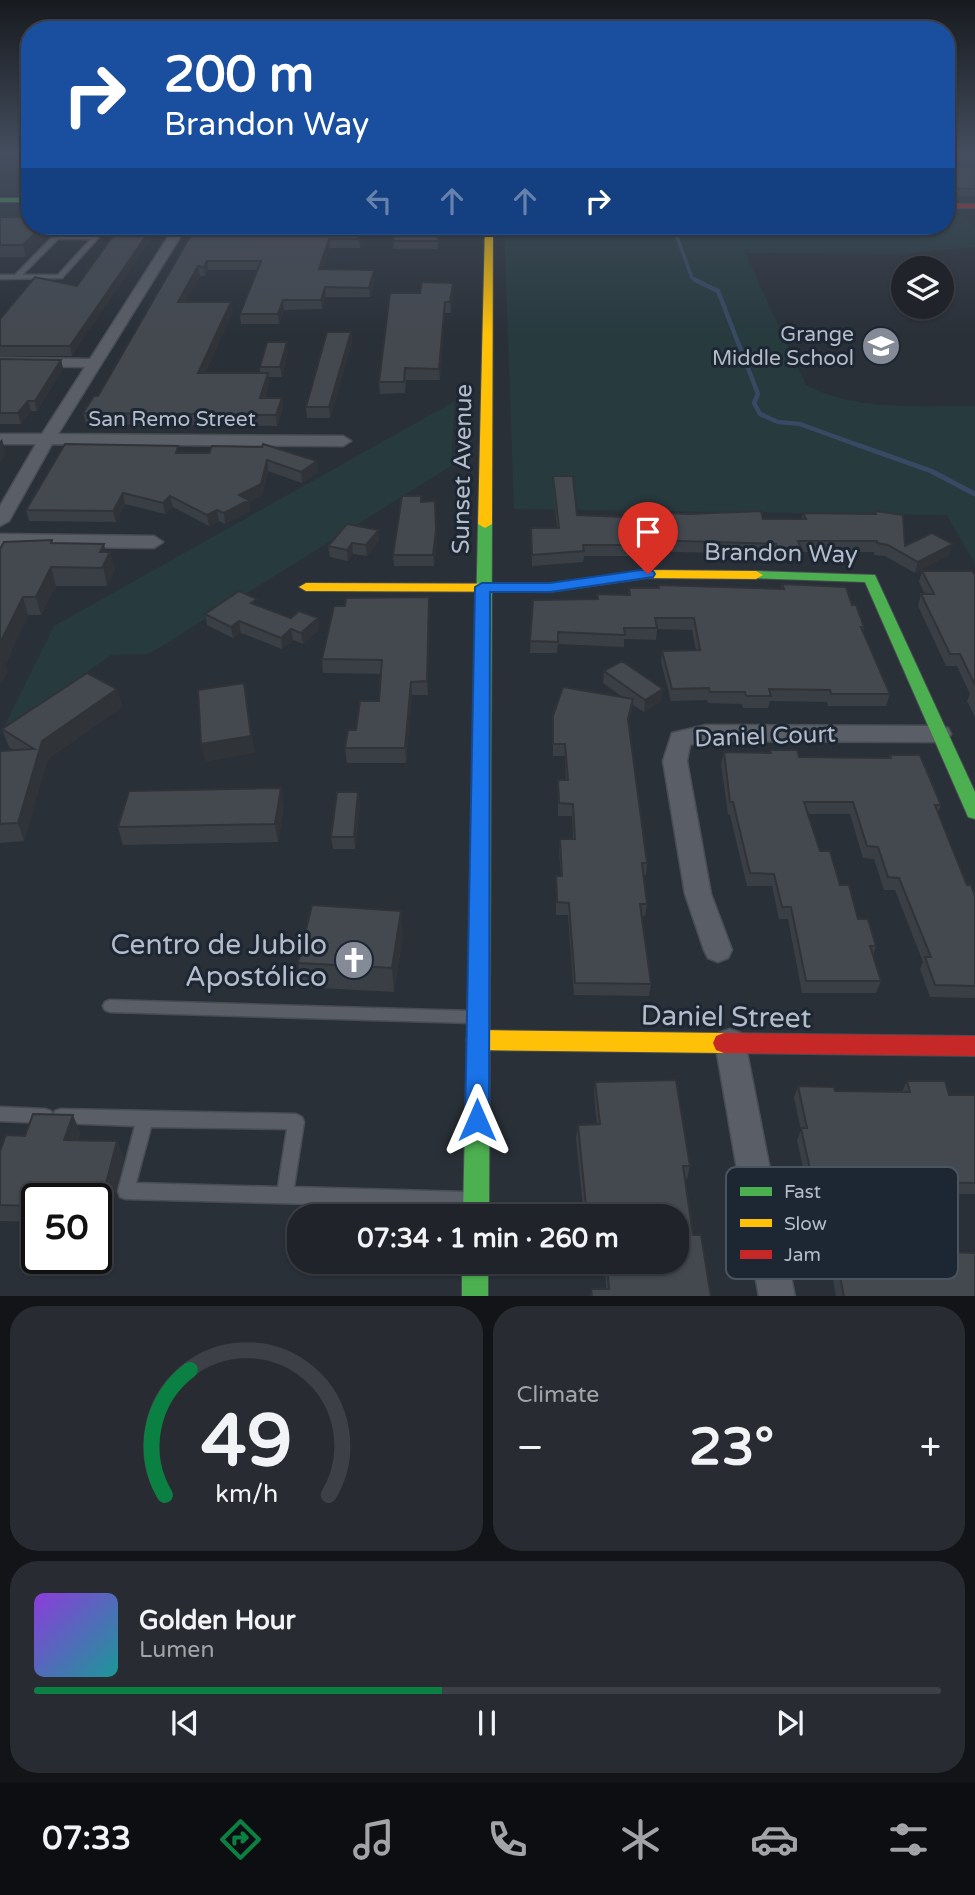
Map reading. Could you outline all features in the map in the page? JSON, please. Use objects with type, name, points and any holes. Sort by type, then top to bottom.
[{"type":"main road","name":"Sunset Avenue","points":[[476,1204],[482,587],[489,235]]},
{"type":"main road","name":"Brandon Way","points":[[306,587],[550,588],[648,574],[839,575],[870,578],[940,734]]},
{"type":"main road","points":[[940,734],[975,812]]},
{"type":"main road","name":"Daniel Street","points":[[477,1040],[975,1046]]},
{"type":"main road","points":[[475,1274],[475,1296]]},
{"type":"street","points":[[0,522],[47,439],[175,235]]},
{"type":"street","points":[[0,362],[96,363]]},
{"type":"street","name":"San Remo Street","points":[[0,439],[343,441]]},
{"type":"street","points":[[0,540],[154,542]]},
{"type":"street","name":"Daniel Court","points":[[718,950],[698,894],[676,761],[680,739],[706,733],[940,734]]},
{"type":"street","points":[[730,1042],[753,1167]]},
{"type":"lane","points":[[0,277],[17,277],[60,277],[96,237],[56,237],[17,277]]},
{"type":"lane","points":[[110,1006],[477,1017]]},
{"type":"lane","points":[[0,1114],[296,1122],[285,1195]]},
{"type":"lane","points":[[145,1119],[126,1191],[285,1195],[417,1204]]},
{"type":"green space","points":[[955,213],[975,226],[975,247],[896,254],[745,253],[806,385],[846,400],[867,403],[975,406],[975,564],[947,515],[514,509],[504,235],[955,235]]},
{"type":"green space","points":[[455,401],[451,466],[149,654],[111,655],[1,733],[54,626]]},
{"type":"building","points":[[0,217],[21,217],[21,235],[33,235],[23,245],[0,245]]},
{"type":"building","points":[[114,235],[147,235],[70,346],[0,346],[0,319],[35,277],[77,286]]},
{"type":"building","points":[[191,235],[360,235],[359,239],[329,239],[319,269],[374,270],[369,288],[325,287],[321,300],[283,300],[278,314],[240,314],[261,261],[207,261],[204,267],[198,266],[178,302],[231,302],[198,373],[268,373],[260,398],[282,398],[276,415],[83,413],[94,396],[98,396]]},
{"type":"building","points":[[394,235],[438,235],[438,241],[393,241]]},
{"type":"building","points":[[422,282],[453,283],[450,302],[445,302],[439,369],[405,368],[404,382],[379,382],[390,293],[420,293]]},
{"type":"building","points":[[327,332],[351,332],[329,407],[306,407]]},
{"type":"building","points":[[267,342],[287,342],[280,367],[260,367]]},
{"type":"building","points":[[0,359],[61,360],[35,401],[28,401],[18,413],[0,413]]},
{"type":"building","points":[[65,444],[178,446],[176,453],[209,453],[212,446],[262,447],[263,444],[317,461],[301,472],[267,460],[261,484],[239,495],[249,500],[224,513],[217,510],[207,515],[170,496],[163,503],[123,493],[113,511],[26,510]]},
{"type":"building","points":[[553,476],[573,476],[577,515],[624,517],[623,511],[689,514],[761,511],[763,519],[806,519],[803,513],[876,514],[876,511],[903,515],[905,546],[932,533],[953,544],[918,562],[877,541],[798,541],[801,549],[778,548],[776,544],[649,540],[650,545],[583,545],[584,551],[532,555],[531,528],[559,528]]},
{"type":"building","points":[[402,496],[421,496],[421,502],[435,501],[433,555],[393,555]]},
{"type":"building","points":[[347,524],[379,530],[366,545],[352,543],[347,550],[328,546]]},
{"type":"building","points":[[52,540],[51,543],[104,544],[100,552],[110,552],[102,568],[51,567],[36,597],[23,597],[0,643],[0,549],[4,542]]},
{"type":"building","points":[[922,571],[972,571],[975,575],[975,685],[960,654],[950,654],[921,594],[934,594]]},
{"type":"building","points":[[782,584],[846,587],[852,605],[856,605],[864,627],[861,627],[890,694],[831,694],[830,690],[769,689],[771,696],[746,696],[745,692],[710,692],[709,688],[672,689],[662,651],[700,650],[694,618],[655,618],[657,628],[624,628],[625,635],[558,632],[558,642],[530,641],[533,600],[598,599],[597,594],[630,595],[629,588],[659,588],[658,585],[784,589]]},
{"type":"building","points":[[239,591],[257,599],[251,603],[291,618],[299,611],[318,618],[301,633],[291,629],[281,638],[239,621],[231,627],[205,614]]},
{"type":"building","points":[[429,597],[427,681],[411,682],[405,748],[345,748],[348,730],[356,730],[360,701],[379,701],[382,660],[322,659],[334,606],[345,606],[346,598]]},
{"type":"building","points":[[622,661],[663,689],[645,700],[604,671]]},
{"type":"building","points":[[87,673],[117,689],[42,741],[18,823],[0,824],[0,751],[34,749],[2,729]]},
{"type":"building","points":[[244,683],[251,736],[201,744],[198,690]]},
{"type":"building","points":[[563,687],[633,699],[628,719],[647,863],[642,863],[647,904],[640,904],[651,984],[575,983],[569,903],[557,902],[556,876],[562,876],[560,839],[575,839],[573,804],[559,803],[558,780],[568,780],[565,744],[553,744],[553,716]]},
{"type":"building","points":[[770,750],[797,750],[799,757],[891,758],[890,755],[920,755],[941,805],[935,805],[967,885],[971,885],[975,896],[975,986],[935,985],[925,957],[931,957],[899,878],[888,877],[878,847],[867,846],[853,802],[804,802],[820,851],[830,851],[840,885],[849,885],[858,919],[868,919],[876,946],[870,946],[881,981],[806,981],[791,907],[782,907],[774,874],[750,873],[733,802],[730,802],[724,752],[771,753]]},
{"type":"building","points":[[281,788],[275,824],[118,827],[129,791]]},
{"type":"building","points":[[337,792],[358,792],[354,837],[331,837]]},
{"type":"building","points":[[312,905],[401,911],[392,968],[298,963]]},
{"type":"building","points":[[676,1080],[690,1166],[683,1166],[689,1204],[586,1204],[578,1125],[600,1124],[595,1082]]},
{"type":"building","points":[[907,1081],[945,1081],[949,1095],[975,1095],[975,1183],[958,1183],[958,1167],[809,1167],[801,1128],[807,1128],[798,1086],[834,1087],[835,1091],[910,1092]]},
{"type":"building","points":[[33,1114],[73,1115],[64,1140],[117,1141],[106,1183],[21,1183],[21,1206],[0,1205],[0,1151],[6,1135],[25,1136]]},
{"type":"building","points":[[689,1207],[693,1235],[701,1235],[711,1296],[592,1296],[591,1289],[609,1289],[608,1274],[689,1274]]},
{"type":"building","points":[[958,1252],[975,1253],[975,1296],[844,1296],[841,1279],[958,1279]]},
{"type":"waterway","points":[[676,235],[692,278],[699,281]]},
{"type":"waterway","points":[[695,280],[718,291],[758,394],[754,403],[760,414],[778,422],[800,424],[863,447]]},
{"type":"waterway","points":[[858,445],[931,471],[975,494]]},
{"type":"traffic: fast","points":[[476,1204],[485,524]]},
{"type":"traffic: fast","points":[[756,575],[870,578],[975,812]]},
{"type":"traffic: fast","points":[[475,1274],[475,1296]]},
{"type":"traffic: slow","points":[[485,524],[489,235]]},
{"type":"traffic: slow","points":[[306,587],[550,588],[648,574],[756,575]]},
{"type":"traffic: slow","points":[[477,1040],[724,1043]]},
{"type":"traffic: jam","points":[[724,1043],[975,1046]]},
{"type":"place","name":"Grange Middle School","points":[[881,346]]},
{"type":"place","name":"Centro de Jubilo Apostólico","points":[[354,960]]},
{"type":"route","points":[[477,1120],[482,587],[550,588],[648,574]]}]
